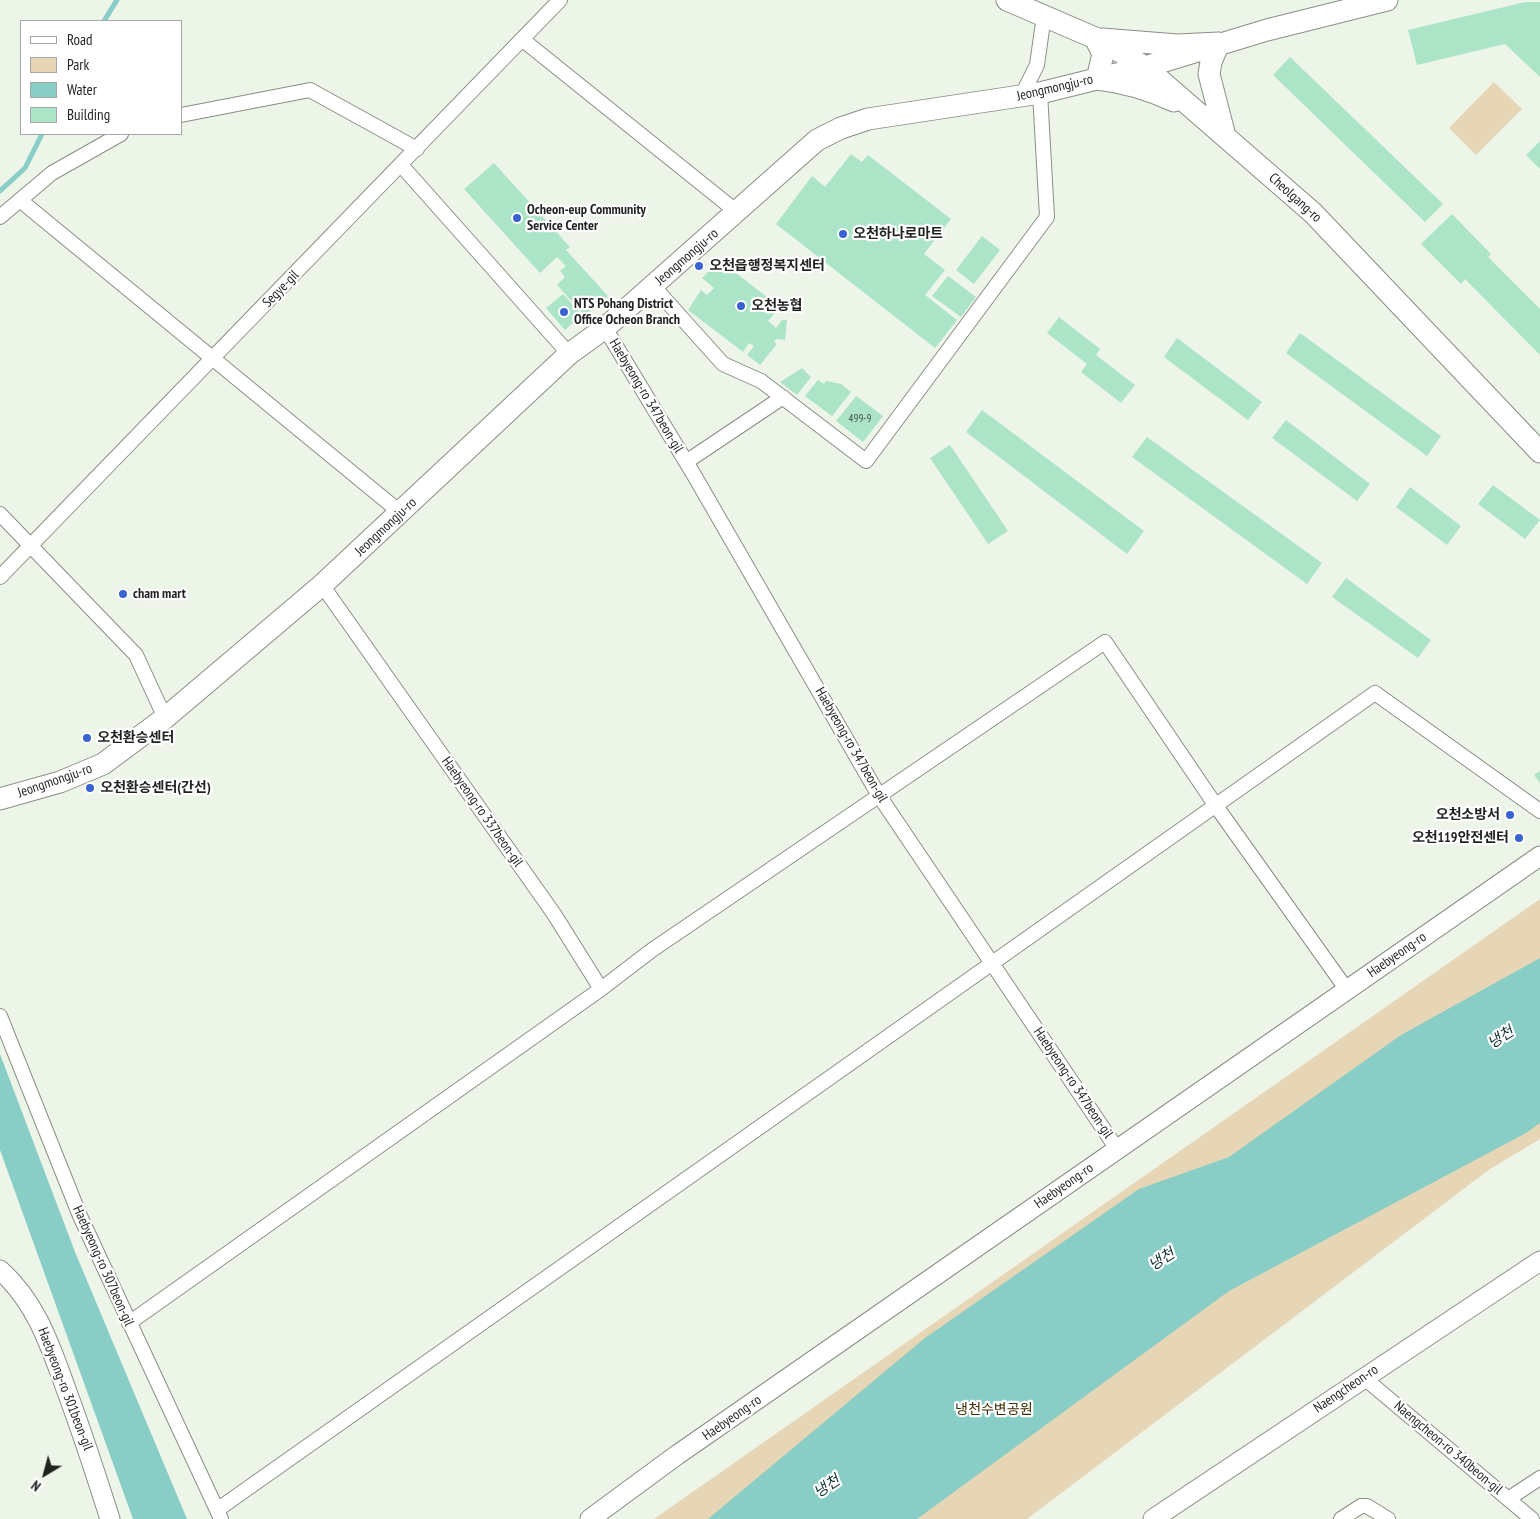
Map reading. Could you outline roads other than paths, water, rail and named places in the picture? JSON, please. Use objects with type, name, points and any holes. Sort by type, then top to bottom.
[{"type":"main road","name":"Cheolgang-ro","points":[[1007,0],[1095,38],[1145,66],[1312,212],[1540,452]]},
{"type":"main road","name":"Jeongmongju-ro","points":[[0,800],[60,782],[103,764],[165,718],[322,585],[569,354],[605,328],[816,140],[841,128],[868,119],[1031,95],[1097,79],[1220,43],[1387,0]]},
{"type":"main road","points":[[1095,38],[1177,45],[1220,43],[1211,62],[1209,74],[1225,136]]},
{"type":"main road","points":[[1095,38],[1103,54],[1097,79],[1122,82],[1145,88],[1199,114]]},
{"type":"main road","name":"Haebyeong-ro","points":[[590,1519],[677,1455],[1540,856]]},
{"type":"main road","name":"Naengcheon-ro","points":[[1153,1519],[1540,1261]]},
{"type":"main road","name":"Haebyeong-ro 301beon-gil","points":[[0,1270],[27,1299],[45,1331],[88,1446],[110,1519]]},
{"type":"street","name":"Segye-gil","points":[[0,577],[560,0]]},
{"type":"street","points":[[653,286],[723,364],[762,381],[866,461],[1047,217],[1031,95],[1038,65],[1044,15]]},
{"type":"street","points":[[523,40],[737,212]]},
{"type":"street","points":[[182,114],[310,90],[417,149]]},
{"type":"street","points":[[0,217],[52,173],[119,135]]},
{"type":"street","points":[[401,165],[569,354]]},
{"type":"street","points":[[21,201],[401,513]]},
{"type":"street","name":"Haebyeong-ro 347beon-gil","points":[[605,328],[686,462],[878,794],[1118,1149]]},
{"type":"street","points":[[686,462],[783,397]]},
{"type":"street","points":[[0,514],[136,655],[165,718]]},
{"type":"street","name":"Haebyeong-ro 337beon-gil","points":[[322,585],[554,914],[601,989]]},
{"type":"street","points":[[128,1323],[601,989],[652,950],[878,794],[1105,642],[1216,806],[1347,990]]},
{"type":"street","points":[[219,1515],[1375,693],[1540,811]]},
{"type":"street","name":"Haebyeong-ro 307beon-gil","points":[[0,1016],[80,1216],[128,1323],[219,1515]]},
{"type":"street","name":"Naengcheon-ro 340beon-gil","points":[[1363,1378],[1532,1519]]},
{"type":"street","points":[[1508,1499],[1540,1478]]},
{"type":"street","points":[[1341,1519],[1361,1506],[1367,1506],[1387,1519]]},
{"type":"water","name":"냉천수변공원","points":[[1540,958],[1540,1123],[1526,1133],[1229,1291],[917,1519],[708,1519],[925,1338],[1139,1189],[1229,1157],[1401,1035]]},
{"type":"water","points":[[0,1054],[75,1252],[187,1519],[133,1519],[0,1150]]},
{"type":"waterway","points":[[105,20],[117,0]]},
{"type":"waterway","points":[[0,191],[25,168],[42,135]]},
{"type":"place","name":"Ocheon-eup Community Service Center","points":[[517,218]]},
{"type":"place","name":"오천하나로마트","points":[[843,234]]},
{"type":"place","name":"오천읍행정복지센터","points":[[699,266]]},
{"type":"place","name":"오천농협","points":[[741,306]]},
{"type":"place","name":"NTS Pohang District Office Ocheon Branch","points":[[564,312]]},
{"type":"place","name":"cham mart","points":[[123,594]]},
{"type":"place","name":"오천환승센터","points":[[87,738]]},
{"type":"place","name":"오천환승센터(간선)","points":[[90,788]]},
{"type":"place","name":"오천소방서","points":[[1510,815]]},
{"type":"place","name":"오천119안전센터","points":[[1519,838]]},
{"type":"water label","name":"냉천","points":[[1501,1038]]},
{"type":"water label","name":"냉천","points":[[1162,1260]]},
{"type":"water label","name":"냉천","points":[[827,1487]]}]
